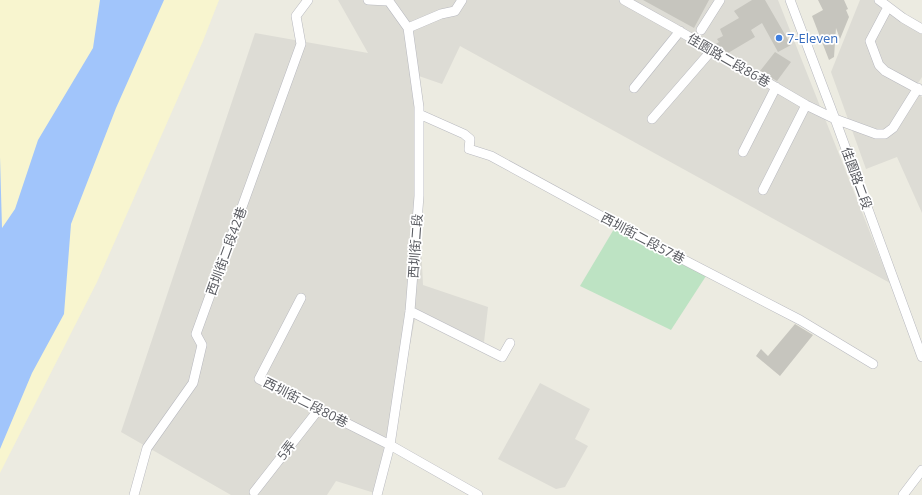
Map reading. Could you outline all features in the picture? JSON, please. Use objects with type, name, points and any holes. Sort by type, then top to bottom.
[{"type":"street","name":"西圳街二段42巷","points":[[134,495],[147,448],[194,383],[202,345],[196,334],[301,44],[296,16],[308,0]]},
{"type":"street","points":[[368,0],[388,0]]},
{"type":"street","name":"西圳街二段","points":[[377,495],[390,445],[410,311],[419,196],[419,114],[408,28],[388,0]]},
{"type":"street","points":[[408,28],[441,14],[455,11],[462,0]]},
{"type":"street","name":"佳園路二段86巷","points":[[624,0],[806,105],[835,119],[876,134],[885,134],[893,128],[920,89]]},
{"type":"street","points":[[701,30],[720,0]]},
{"type":"street","name":"佳園路二段","points":[[790,0],[922,357]]},
{"type":"street","points":[[879,0],[903,18],[922,29]]},
{"type":"street","points":[[888,7],[870,41],[879,65],[885,71],[920,89]]},
{"type":"street","points":[[634,88],[680,31]]},
{"type":"street","points":[[652,119],[712,50]]},
{"type":"street","points":[[743,152],[776,87]]},
{"type":"street","points":[[763,190],[806,105]]},
{"type":"street","name":"西圳街二段57巷","points":[[419,114],[464,134],[470,139],[469,149],[491,156],[632,233],[800,320],[873,364]]},
{"type":"street","name":"西圳街二段80巷","points":[[301,298],[259,379],[390,445],[478,495]]},
{"type":"street","points":[[410,311],[502,357],[510,343]]},
{"type":"street","name":"5弄","points":[[254,492],[319,409]]},
{"type":"street","points":[[903,495],[922,470]]},
{"type":"shaded area","points":[[338,0],[778,0],[890,283],[460,46],[442,84],[413,74],[423,285],[488,307],[484,342],[415,319],[381,495],[336,481],[327,495],[231,495],[121,432],[255,33],[368,53]]},
{"type":"shaded area","points":[[860,0],[875,0],[922,32],[922,77],[913,91],[922,97],[922,213],[897,157],[866,169],[831,72]]},
{"type":"shaded area","points":[[540,383],[590,409],[575,439],[588,446],[565,487],[556,489],[498,459]]},
{"type":"green space","points":[[614,229],[706,276],[671,330],[580,286]]},
{"type":"sand","points":[[0,0],[219,0],[203,41],[97,282],[0,473]]},
{"type":"water","points":[[100,0],[164,0],[116,108],[71,224],[64,314],[32,373],[0,449],[0,157],[2,228],[15,209],[38,140],[93,48]]},
{"type":"building","points":[[643,0],[709,0],[694,28]]},
{"type":"building","points":[[752,0],[765,0],[791,45],[778,52],[762,23],[751,30],[755,37],[728,53],[714,45],[719,42],[717,39],[723,36],[720,29],[739,18],[734,11]]},
{"type":"building","points":[[818,0],[844,0],[848,9],[846,10],[849,17],[840,39],[836,28],[834,57],[829,60],[812,16],[823,10]]},
{"type":"building","points":[[775,52],[791,62],[777,81],[760,71]]},
{"type":"building","points":[[795,324],[813,335],[780,376],[756,356],[761,349],[768,356]]},
{"type":"place","name":"7-Eleven","points":[[779,38]]}]
